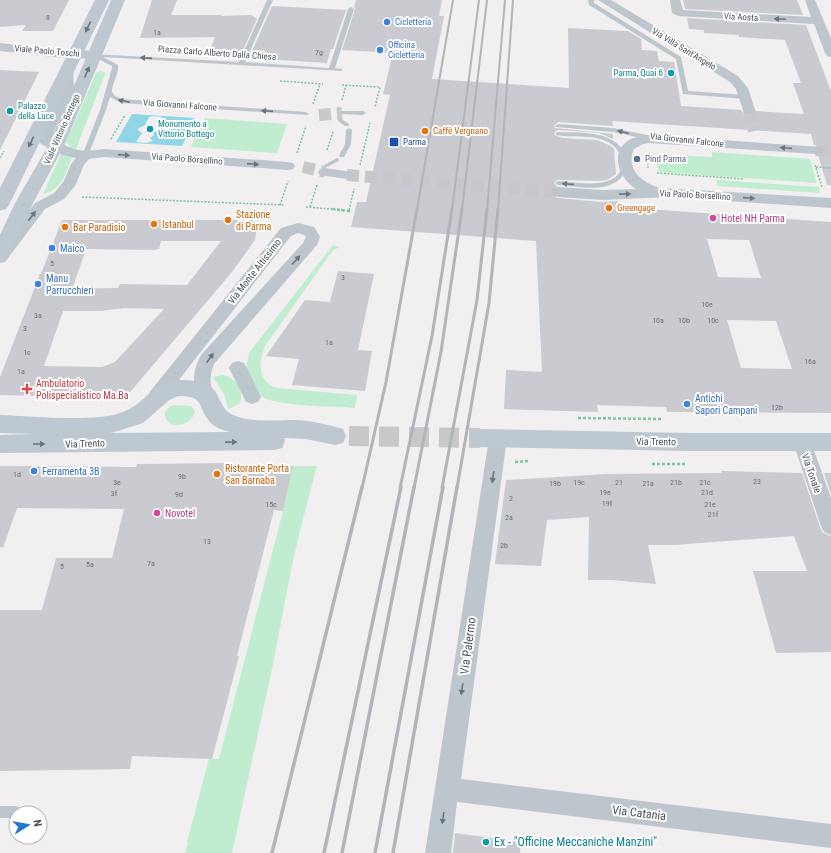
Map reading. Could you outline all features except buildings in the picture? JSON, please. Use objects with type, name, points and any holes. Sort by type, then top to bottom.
[{"type":"main road","name":"Viale Vittorio Bottego","points":[[0,205],[6,183],[102,0]]},
{"type":"main road","name":"Viale Vittorio Bottego","points":[[0,257],[23,206],[56,146],[118,0]]},
{"type":"main road","name":"Via Trento","points":[[0,412],[119,415],[138,412],[169,390],[184,387],[192,388],[209,399],[220,418],[237,425],[263,429],[304,430],[342,436],[298,441],[174,443],[136,441],[81,444],[0,444]]},
{"type":"main road","name":"Via Trento","points":[[152,401],[144,416],[146,429],[155,439],[174,443],[195,437],[205,428],[211,418],[209,399]]},
{"type":"main road","name":"Via Trento","points":[[0,424],[81,426],[111,424],[137,415],[152,401]]},
{"type":"main road","name":"Via Trento","points":[[489,438],[831,442]]},
{"type":"street","name":"Via Villa Sant'Angelo","points":[[603,0],[734,79],[739,83],[746,97],[749,110]]},
{"type":"street","name":"Via Aosta","points":[[675,0],[678,13],[819,21]]},
{"type":"street","points":[[810,0],[831,53]]},
{"type":"street","name":"Viale Paolo Toschi","points":[[0,47],[94,55]]},
{"type":"street","points":[[56,146],[46,141],[47,131],[68,88],[67,69]]},
{"type":"street","points":[[661,139],[648,139],[636,142],[628,148],[625,162],[630,177],[639,185],[654,191],[668,192]]},
{"type":"street","name":"Via Giovanni Falcone","points":[[661,139],[756,140],[815,156]]},
{"type":"street","name":"Via Paolo Borsellino","points":[[56,146],[68,152],[85,156],[103,153],[291,166]]},
{"type":"street","points":[[0,257],[40,206],[59,196],[70,183],[78,164],[85,156]]},
{"type":"street","points":[[324,172],[347,175]]},
{"type":"street","name":"Via Paolo Borsellino","points":[[558,187],[602,194],[668,192],[827,197]]},
{"type":"street","name":"Via Monte Altissimo","points":[[152,401],[286,232],[298,228],[309,231],[313,238],[310,245],[208,360],[203,369],[202,379],[203,389],[209,399]]},
{"type":"street","points":[[238,368],[252,397]]},
{"type":"street","name":"Via Palermo","points":[[438,853],[489,438]]},
{"type":"street","name":"Via Tonale","points":[[802,442],[831,526]]},
{"type":"street","name":"Via Catania","points":[[447,789],[831,836]]},
{"type":"lane","points":[[241,64],[270,0]]},
{"type":"lane","points":[[591,0],[591,4],[679,58],[685,93],[746,97]]},
{"type":"lane","points":[[332,69],[351,9]]},
{"type":"lane","name":"Piazza Carlo Alberto Dalla Chiesa","points":[[94,55],[340,70]]},
{"type":"lane","points":[[85,156],[103,110],[109,86],[115,71],[115,65],[94,55]]},
{"type":"lane","name":"Via Giovanni Falcone","points":[[109,86],[110,95],[126,102],[307,117]]},
{"type":"lane","points":[[324,172],[343,155],[350,130],[341,116],[363,113]]},
{"type":"lane","name":"Via Giovanni Falcone","points":[[558,126],[613,130],[661,139]]},
{"type":"lane","points":[[558,134],[592,136],[606,139],[617,146],[624,154],[625,162]]},
{"type":"lane","name":"Via Paolo Borsellino","points":[[558,187],[608,184],[614,182],[623,175],[625,162]]},
{"type":"path","points":[[313,105],[320,84]]},
{"type":"path","points":[[340,106],[346,85]]},
{"type":"path","points":[[111,140],[125,114]]},
{"type":"path","points":[[280,205],[307,117]]},
{"type":"path","points":[[325,157],[334,127]]},
{"type":"path","points":[[646,150],[648,173]]},
{"type":"path","points":[[815,156],[816,167],[821,185],[827,197]]},
{"type":"path","points":[[816,167],[831,168]]},
{"type":"path","points":[[310,208],[324,172]]},
{"type":"path","points":[[656,173],[751,180]]},
{"type":"path","points":[[814,184],[821,185]]},
{"type":"path","points":[[78,197],[284,206]]},
{"type":"path","points":[[306,207],[349,211]]},
{"type":"green space","points":[[100,71],[105,72],[105,74],[76,149],[71,148],[66,142],[96,73]]},
{"type":"green space","points":[[205,118],[287,124],[277,153],[191,147]]},
{"type":"green space","points":[[712,152],[810,159],[817,183],[659,172],[656,154],[712,157]]},
{"type":"green space","points":[[61,154],[72,157],[65,175],[55,189],[43,194]]},
{"type":"green space","points":[[716,180],[819,187],[820,193],[718,186]]},
{"type":"green space","points":[[333,245],[340,247],[333,250],[265,346],[261,359],[261,371],[266,382],[277,388],[357,395],[355,408],[290,404],[267,399],[260,395],[246,368],[249,353]]},
{"type":"green space","points":[[221,375],[230,378],[238,385],[240,389],[241,399],[239,404],[228,409],[224,394],[213,377]]},
{"type":"green space","points":[[174,405],[191,406],[195,411],[194,415],[186,423],[179,425],[171,424],[166,419],[165,412],[169,407]]},
{"type":"green space","points":[[293,466],[317,466],[291,570],[273,664],[232,853],[185,853],[209,759],[219,759],[283,511]]},
{"type":"water","points":[[132,114],[195,118],[182,146],[116,142]],"holes":[[[149,117],[162,117],[158,126],[162,129],[153,133],[154,135],[150,138],[153,141],[146,143],[136,142],[142,133],[138,130],[139,128],[145,125]]]},
{"type":"tunnel","points":[[749,110],[754,131]]},
{"type":"tunnel","points":[[319,115],[342,113]]},
{"type":"tunnel","points":[[816,150],[831,152]]},
{"type":"tunnel","points":[[303,167],[325,172]]},
{"type":"tunnel","points":[[347,175],[558,192]]},
{"type":"tunnel","points":[[349,436],[480,438]]},
{"type":"railway","points":[[417,210],[453,0]]},
{"type":"railway","points":[[452,210],[479,0]]},
{"type":"railway","points":[[462,210],[487,0]]},
{"type":"railway","points":[[487,210],[505,0]]},
{"type":"railway","points":[[498,210],[513,0]]},
{"type":"railway","points":[[362,488],[386,382],[417,209]]},
{"type":"railway","points":[[400,488],[432,336],[452,209]]},
{"type":"railway","points":[[414,488],[441,352],[462,209]]},
{"type":"railway","points":[[442,488],[477,300],[487,209]]},
{"type":"railway","points":[[457,488],[489,303],[498,209]]},
{"type":"railway","points":[[272,853],[362,487]]},
{"type":"railway","points":[[324,853],[401,487]]},
{"type":"railway","points":[[342,853],[414,487]]},
{"type":"railway","points":[[375,853],[443,487]]},
{"type":"railway","points":[[393,853],[457,487]]},
{"type":"place","name":"Cicletteria","points":[[387,22]]},
{"type":"place","name":"Officina Cicletteria","points":[[380,50]]},
{"type":"place","name":"Parma, Quai 6","points":[[671,73]]},
{"type":"place","name":"Palazzo della Luce","points":[[10,111]]},
{"type":"place","name":"Monumento a Vittorio Bottego","points":[[150,129]]},
{"type":"place","name":"Caffè Vergnano","points":[[425,131]]},
{"type":"place","name":"Parma","points":[[394,142]]},
{"type":"place","name":"Pind Parma","points":[[637,159]]},
{"type":"place","name":"Greengage","points":[[609,208]]},
{"type":"place","name":"Hotel NH Parma","points":[[713,218]]},
{"type":"place","name":"Stazione di Parma","points":[[228,220]]},
{"type":"place","name":"Istanbul","points":[[154,224]]},
{"type":"place","name":"Bar Paradisio","points":[[65,227]]},
{"type":"place","name":"Maico","points":[[52,248]]},
{"type":"place","name":"Manu Parrucchieri","points":[[38,284]]},
{"type":"place","name":"Ambulatorio Polispecialistico Ma.Ba","points":[[27,389]]},
{"type":"place","name":"Antichi Sapori Campani","points":[[687,404]]},
{"type":"place","name":"Ferramenta 3B","points":[[34,471]]},
{"type":"place","name":"Ristorante Porta San Barnaba","points":[[217,474]]},
{"type":"place","name":"Novotel","points":[[157,513]]},
{"type":"place","name":"Ex - \"Officine Meccaniche Manzini\"","points":[[486,842]]}]
